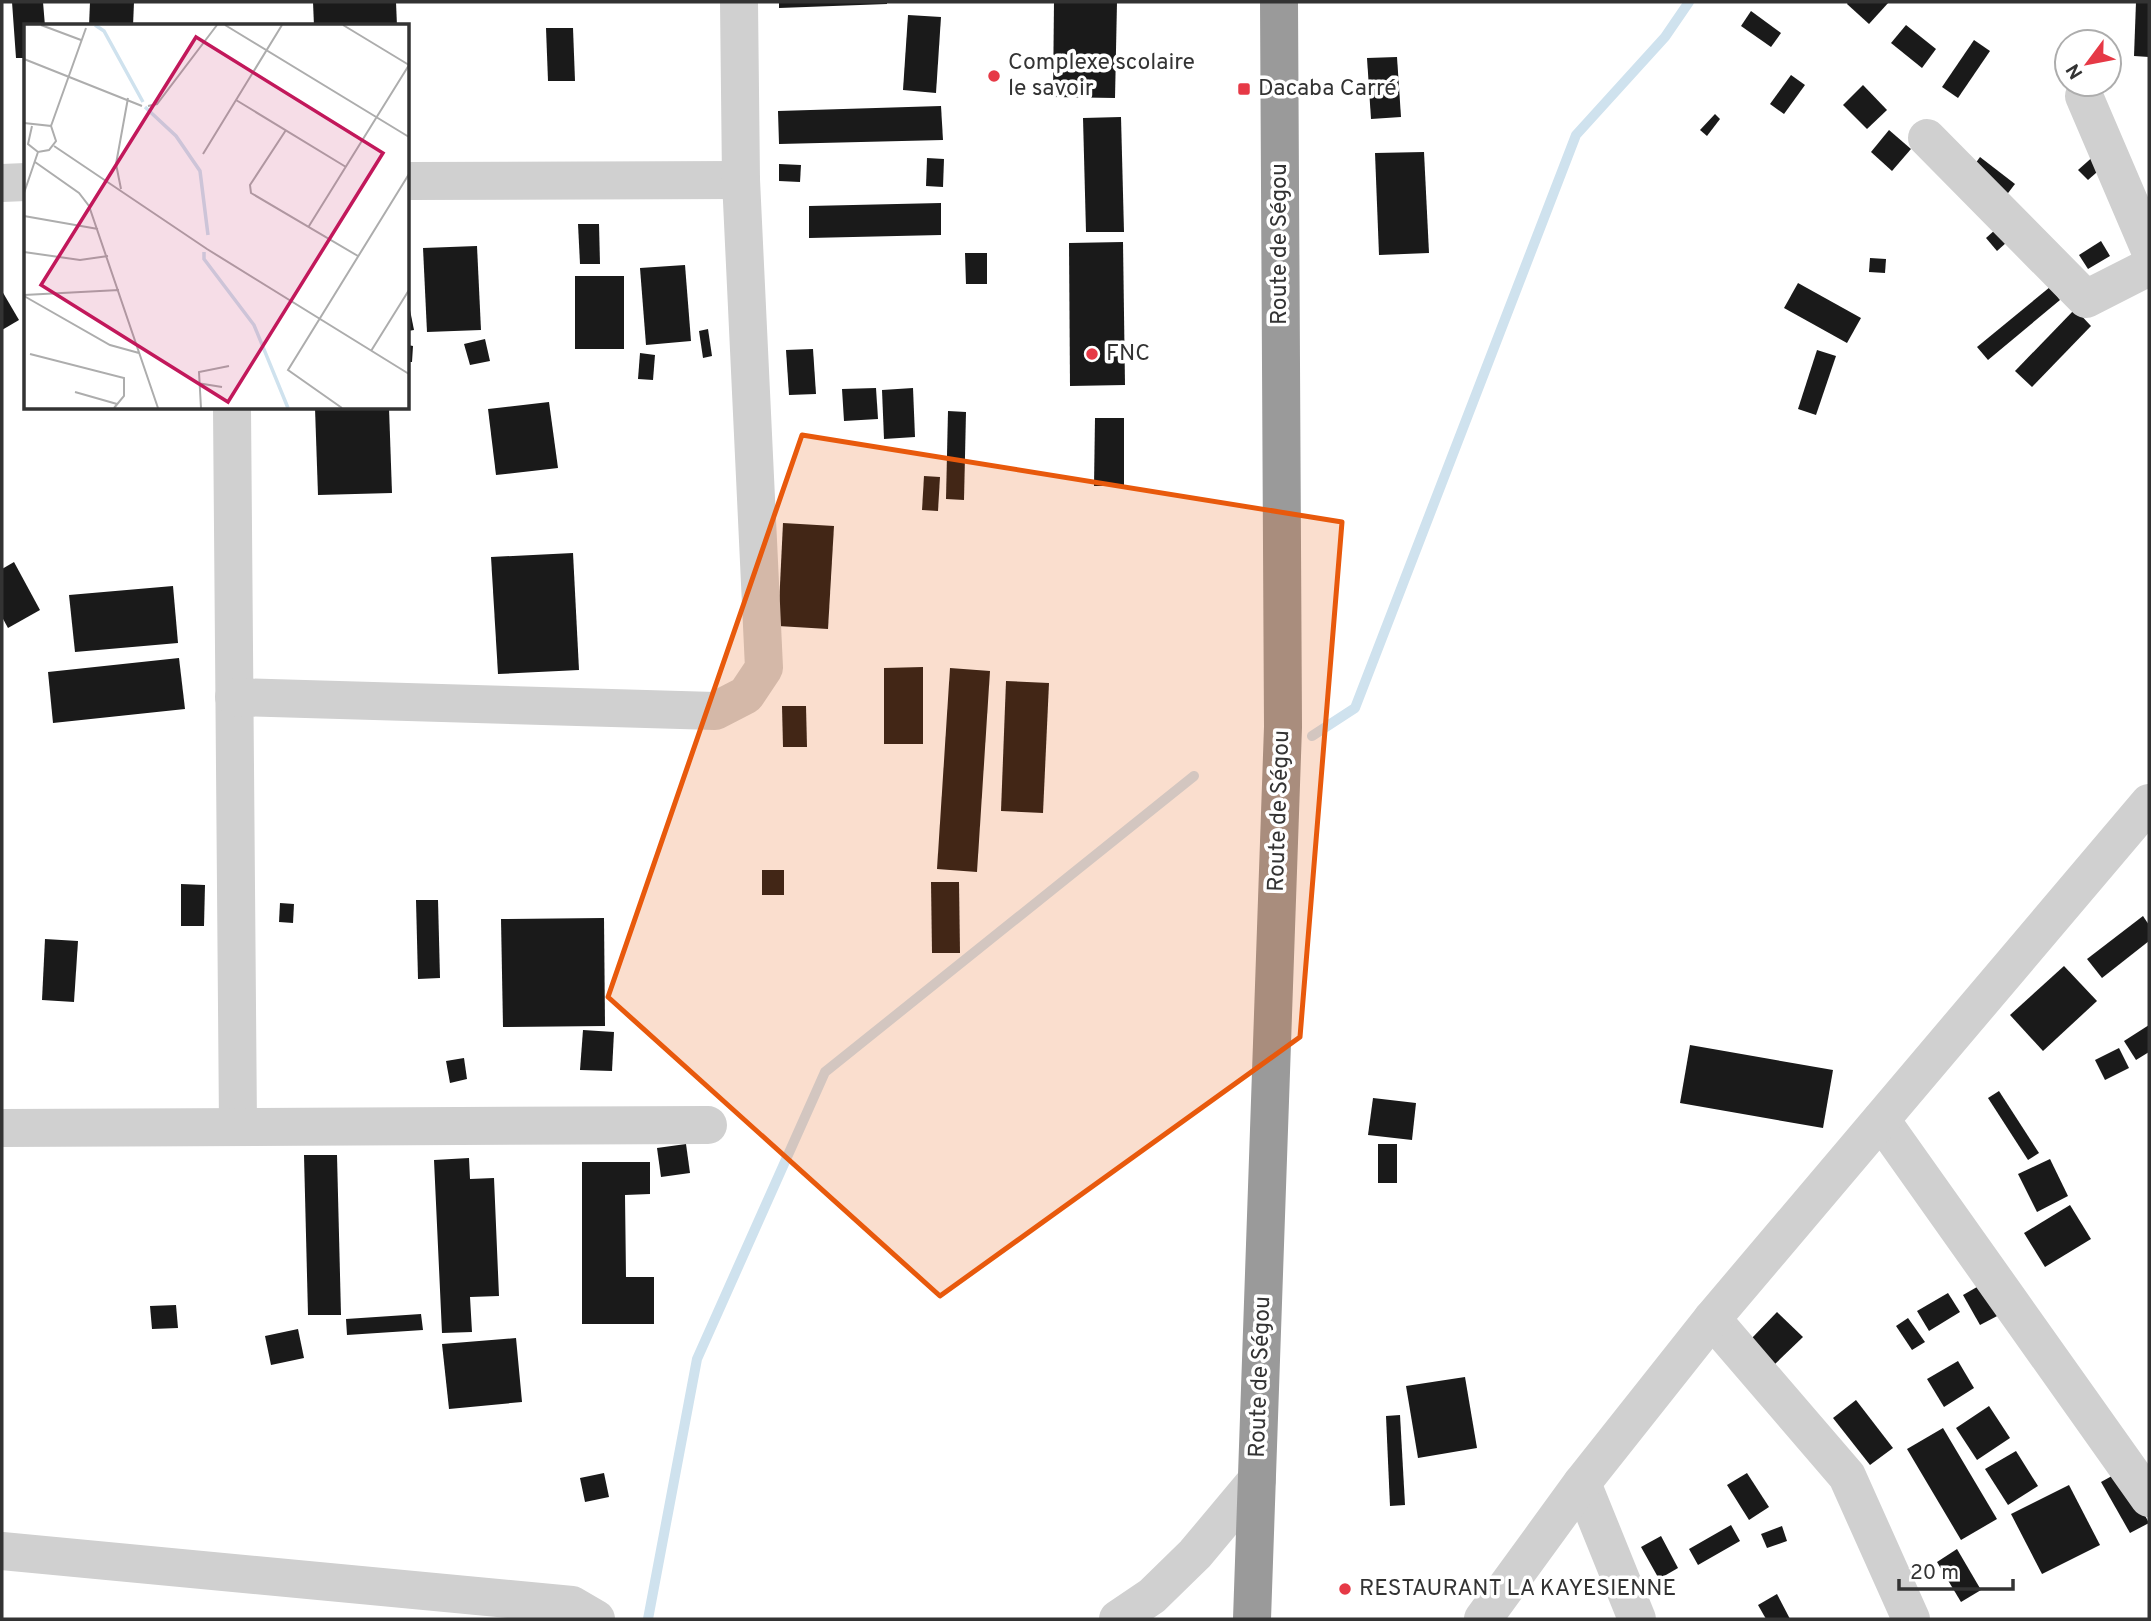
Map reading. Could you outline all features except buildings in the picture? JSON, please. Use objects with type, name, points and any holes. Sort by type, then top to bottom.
[{"type":"highway","name":"Route de Ségou","points":[[1252,1619],[1283,727],[1279,2]]},
{"type":"street","points":[[234,697],[715,712],[746,695],[764,668],[741,180],[739,2]]},
{"type":"street","points":[[2085,98],[2149,248]]},
{"type":"street","points":[[1927,138],[2086,299],[2149,267]]},
{"type":"street","points":[[410,181],[741,180]]},
{"type":"street","points":[[2,183],[24,182]]},
{"type":"street","points":[[232,410],[238,1126]]},
{"type":"street","points":[[1483,1619],[1582,1483],[1712,1319],[2149,803]]},
{"type":"street","points":[[1881,1120],[2149,1498]]},
{"type":"street","points":[[2,1128],[708,1125]]},
{"type":"street","points":[[1712,1319],[1847,1476],[1911,1619]]},
{"type":"street","points":[[1118,1619],[1152,1596],[1195,1554],[1257,1480]]},
{"type":"street","points":[[1582,1483],[1637,1619]]},
{"type":"street","points":[[2,1551],[572,1605],[596,1619]]},
{"type":"highlighted area","points":[[802,435],[1342,522],[1300,1037],[940,1296],[608,997]]},
{"type":"waterway","points":[[1312,736],[1355,708],[1576,135],[1665,37],[1689,2]]},
{"type":"waterway","points":[[648,1619],[697,1359],[825,1072],[1194,776]]},
{"type":"place","name":"Complexe scolaire le savoir","points":[[994,76]]},
{"type":"place","name":"Dacaba Carré","points":[[1244,89]]},
{"type":"place","name":"FNC","points":[[1092,354]]},
{"type":"place","name":"RESTAURANT LA KAYESIENNE","points":[[1345,1589]]}]
